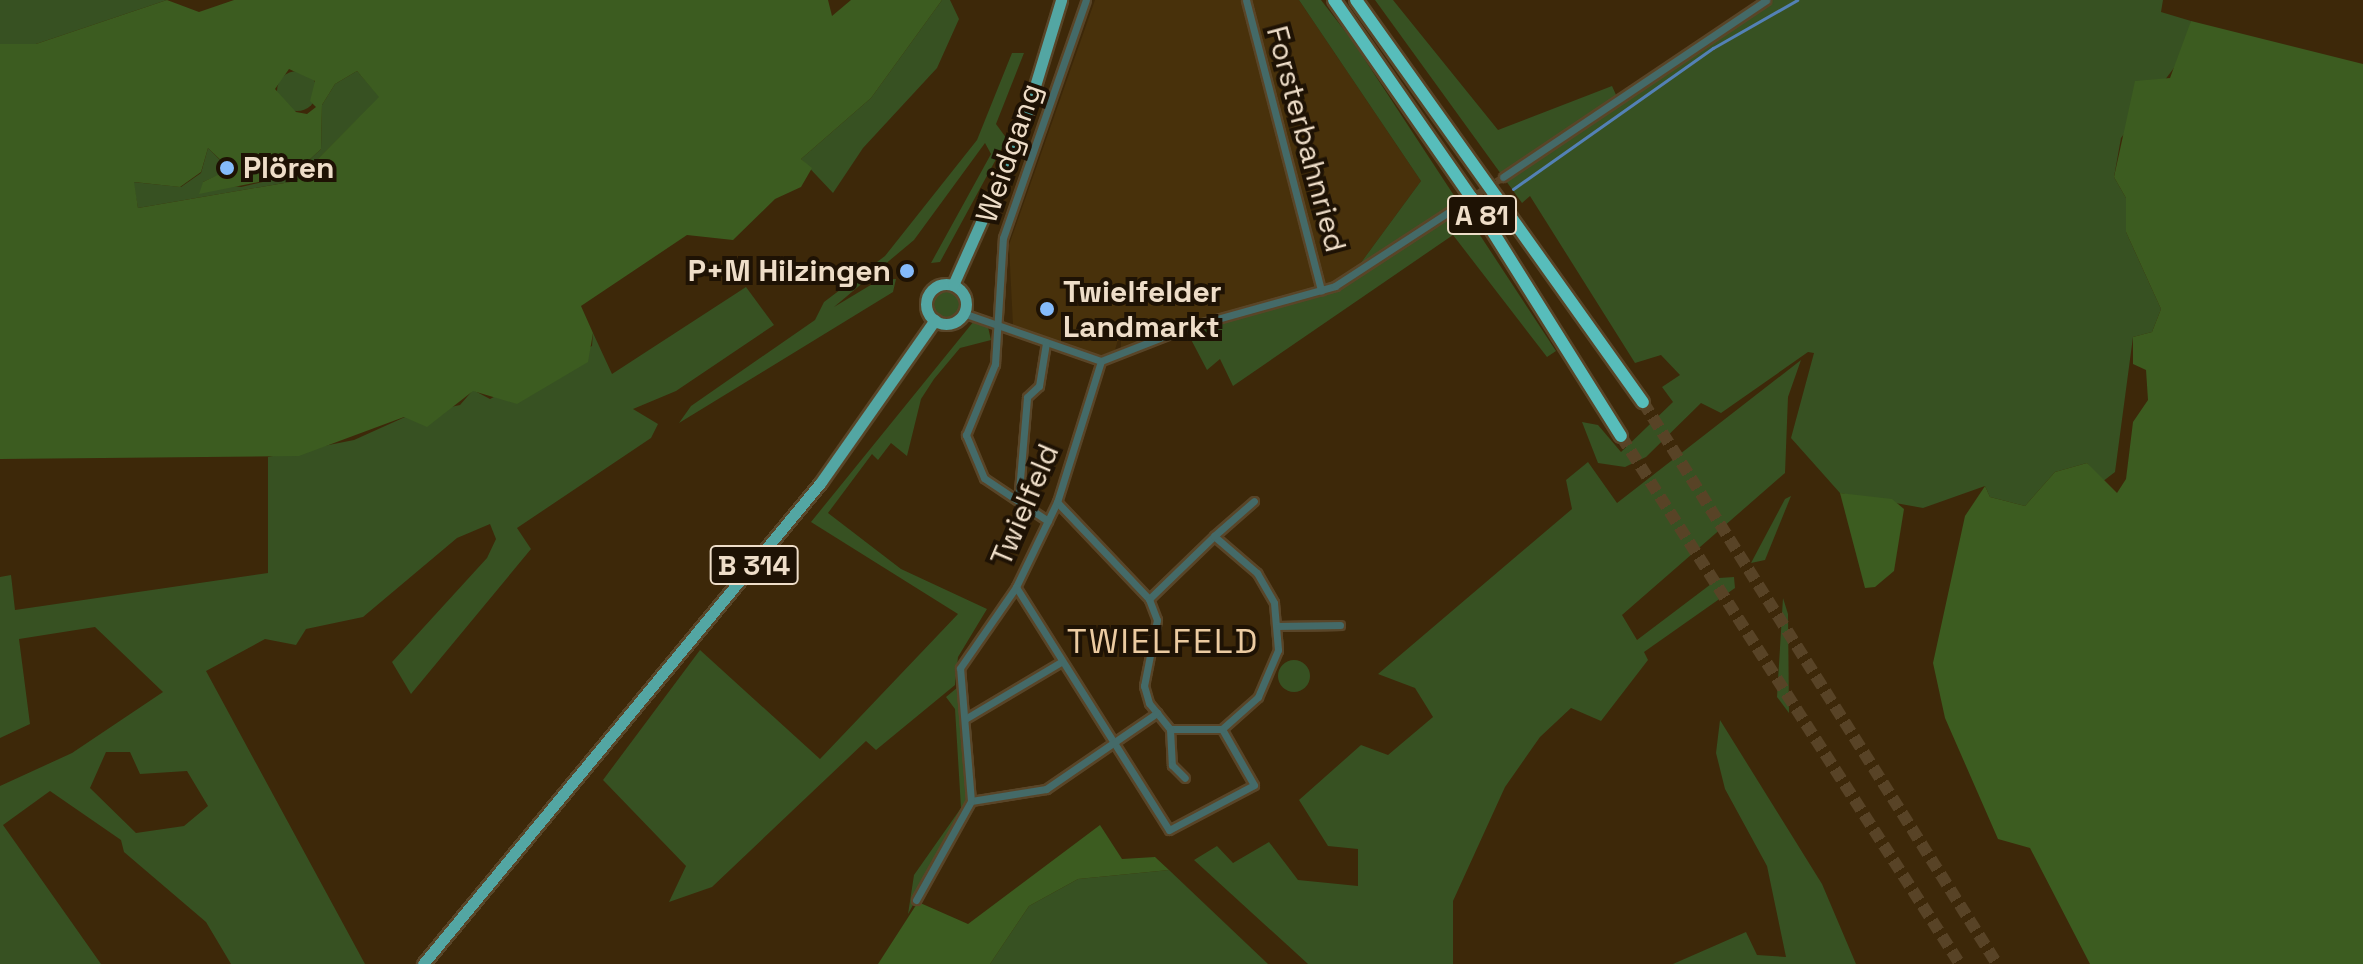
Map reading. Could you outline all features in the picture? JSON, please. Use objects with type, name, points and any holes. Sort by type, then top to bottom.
[{"type":"highway","name":"A 81","points":[[1334,0],[1471,197],[1621,436]]},
{"type":"highway","name":"A 81","points":[[1356,0],[1643,402]]},
{"type":"main road","points":[[953,285],[964,297],[963,313],[951,323],[935,320],[929,293],[953,285],[1021,132],[1061,0]]},
{"type":"main road","name":"B 314","points":[[423,964],[821,482],[935,320]]},
{"type":"street","name":"Weidgang","points":[[1048,521],[984,478],[968,452],[970,419],[990,380],[999,326],[1003,238],[1086,0]]},
{"type":"street","name":"Forsterbahnried","points":[[1246,0],[1321,290]]},
{"type":"street","points":[[1503,177],[1766,0]]},
{"type":"street","points":[[963,313],[1101,361],[1349,279],[1461,204]]},
{"type":"street","points":[[1019,491],[1027,397],[1039,386],[1046,343]]},
{"type":"street","name":"Twielfeld","points":[[1101,361],[1057,502],[1016,587],[1115,743],[1160,824],[1177,831],[1254,785],[1222,729]]},
{"type":"street","points":[[1149,599],[1254,501]]},
{"type":"street","points":[[1057,502],[1149,599],[1157,620],[1144,686],[1157,713],[1170,729],[1172,765],[1185,778]]},
{"type":"street","points":[[1170,729],[1222,729],[1261,691],[1278,650],[1279,626],[1257,573],[1214,536]]},
{"type":"street","points":[[916,900],[971,801],[960,668],[1016,587]]},
{"type":"street","points":[[1279,626],[1340,625]]},
{"type":"street","points":[[965,719],[1061,662]]},
{"type":"street","points":[[971,801],[1032,794],[1157,713]]},
{"type":"shaded area","points":[[1095,0],[1299,0],[1421,181],[1349,279],[1121,352],[1121,329],[1115,350],[1100,356],[1013,325],[1009,245]]},
{"type":"green space","points":[[0,0],[167,0],[36,44],[0,44]]},
{"type":"green space","points":[[167,0],[199,12],[234,0],[828,0],[832,16],[851,0],[942,0],[871,98],[801,159],[812,168],[801,187],[775,199],[733,240],[687,235],[581,306],[593,333],[588,362],[517,404],[473,391],[427,427],[404,417],[299,456],[0,459],[0,44],[36,44]],"holes":[[[289,69],[315,81],[310,101],[316,107],[307,114],[296,112],[275,89]],[[357,71],[379,97],[296,181],[138,208],[134,182],[180,187],[201,172],[208,148],[230,169],[203,182],[199,194],[293,175],[321,149],[322,105],[335,84]]]},
{"type":"green space","points":[[942,0],[950,0],[959,19],[937,68],[863,148],[833,193],[801,159],[871,98]]},
{"type":"green space","points":[[1299,0],[1321,0],[1352,40],[1556,351],[1547,357],[1453,235],[1233,386],[1220,359],[1207,370],[1185,328],[1349,279],[1421,181]]},
{"type":"green space","points":[[1375,0],[1393,0],[1498,130],[1612,86],[1617,97],[1766,0],[2163,0],[2161,12],[2191,21],[2186,52],[2121,138],[2114,177],[2126,198],[2126,232],[2161,309],[2152,332],[2133,337],[2115,472],[2102,482],[2087,463],[2055,472],[2025,506],[1990,497],[1985,486],[1923,508],[1840,493],[1791,438],[1814,353],[1808,352],[1721,413],[1701,403],[1646,457],[1625,467],[1598,463],[1582,422],[1598,425],[1621,452],[1673,402],[1662,387],[1680,375],[1661,355],[1635,363],[1530,196],[1522,203]]},
{"type":"green space","points":[[2191,21],[2363,64],[2363,964],[2090,964],[2030,848],[1998,839],[1945,718],[1933,663],[1965,516],[1985,486],[1990,497],[2025,506],[2055,472],[2087,463],[2117,493],[2126,479],[2133,422],[2148,400],[2146,370],[2133,364],[2133,337],[2152,332],[2161,309],[2126,232],[2126,198],[2114,177],[2135,81],[2170,78]]},
{"type":"green space","points":[[1012,53],[1024,53],[996,124],[1007,139],[940,262],[931,263],[991,154],[985,143],[914,240],[834,307],[879,280],[896,279],[893,292],[679,423],[691,406],[815,320],[824,302],[885,256],[977,140]]},
{"type":"green space","points":[[297,71],[311,77],[317,91],[311,105],[297,111],[283,105],[277,91],[283,77]]},
{"type":"green space","points":[[357,71],[380,97],[296,181],[138,208],[133,182],[181,187],[201,173],[208,148],[230,170],[203,182],[241,187],[293,175],[321,149],[322,105],[335,84]]},
{"type":"green space","points":[[746,287],[774,325],[676,391],[633,409],[658,424],[651,438],[517,528],[531,549],[411,694],[392,662],[487,558],[496,539],[490,524],[457,538],[363,617],[306,629],[296,645],[265,639],[206,671],[365,964],[231,964],[206,922],[124,852],[121,840],[50,791],[3,825],[101,964],[0,964],[0,786],[72,753],[163,692],[95,627],[19,639],[30,724],[0,738],[0,577],[11,575],[15,610],[268,573],[268,457],[354,440],[405,417],[460,405],[473,390],[490,399],[592,346],[593,333],[612,374]],"holes":[[[106,752],[130,752],[140,774],[187,771],[208,806],[184,826],[136,833],[90,788]]]},
{"type":"green space","points":[[945,288],[956,292],[960,303],[956,314],[945,318],[934,314],[930,303],[934,292]]},
{"type":"green space","points":[[974,321],[988,327],[991,340],[960,348],[934,379],[921,399],[907,456],[891,443],[878,460],[872,454],[828,513],[901,569],[987,609],[958,657],[955,685],[876,750],[866,741],[712,887],[669,902],[686,866],[603,780],[700,650],[820,759],[958,614],[811,522]]},
{"type":"green space","points":[[1801,360],[1788,397],[1785,473],[1622,615],[1637,640],[1719,578],[1734,577],[1735,588],[1644,652],[1648,660],[1601,721],[1571,708],[1540,737],[1505,787],[1453,901],[1453,964],[1308,964],[1194,860],[1217,846],[1233,863],[1269,842],[1298,880],[1358,886],[1358,849],[1328,846],[1299,800],[1361,745],[1388,755],[1433,717],[1415,688],[1378,674],[1572,509],[1566,480],[1588,462],[1617,503]]},
{"type":"green space","points":[[1840,493],[1892,499],[1904,509],[1894,571],[1875,587],[1865,588]]},
{"type":"green space","points":[[1791,496],[1765,560],[1751,563],[1785,499]]},
{"type":"green space","points":[[1783,598],[1788,614],[1789,713],[1777,697]]},
{"type":"green space","points":[[1294,660],[1305,665],[1310,676],[1305,687],[1294,692],[1283,687],[1278,676],[1283,665]]},
{"type":"green space","points":[[958,687],[971,801],[908,914],[914,875],[961,808],[955,709],[946,697]]},
{"type":"green space","points":[[1720,720],[1822,884],[1856,964],[1673,964],[1746,932],[1757,955],[1786,957],[1767,866],[1725,789],[1716,753]]},
{"type":"green space","points":[[1100,825],[1122,859],[1155,857],[1169,870],[1078,879],[1029,906],[990,964],[878,964],[918,902],[968,924]]},
{"type":"green space","points":[[1169,870],[1268,964],[990,964],[1029,906],[1078,879]]},
{"type":"waterway","points":[[1513,189],[1713,48],[1797,0]]},
{"type":"tunnel","points":[[1461,204],[1503,177]]},
{"type":"tunnel","points":[[1643,402],[1997,964]]},
{"type":"tunnel","points":[[1621,436],[1960,964]]},
{"type":"place","name":"Plören","points":[[227,168]]},
{"type":"place","name":"P+M Hilzingen","points":[[907,271]]},
{"type":"place","name":"Twielfelder Landmarkt","points":[[1047,309]]},
{"type":"district","name":"TWIELFELD","points":[[1163,642]]}]
